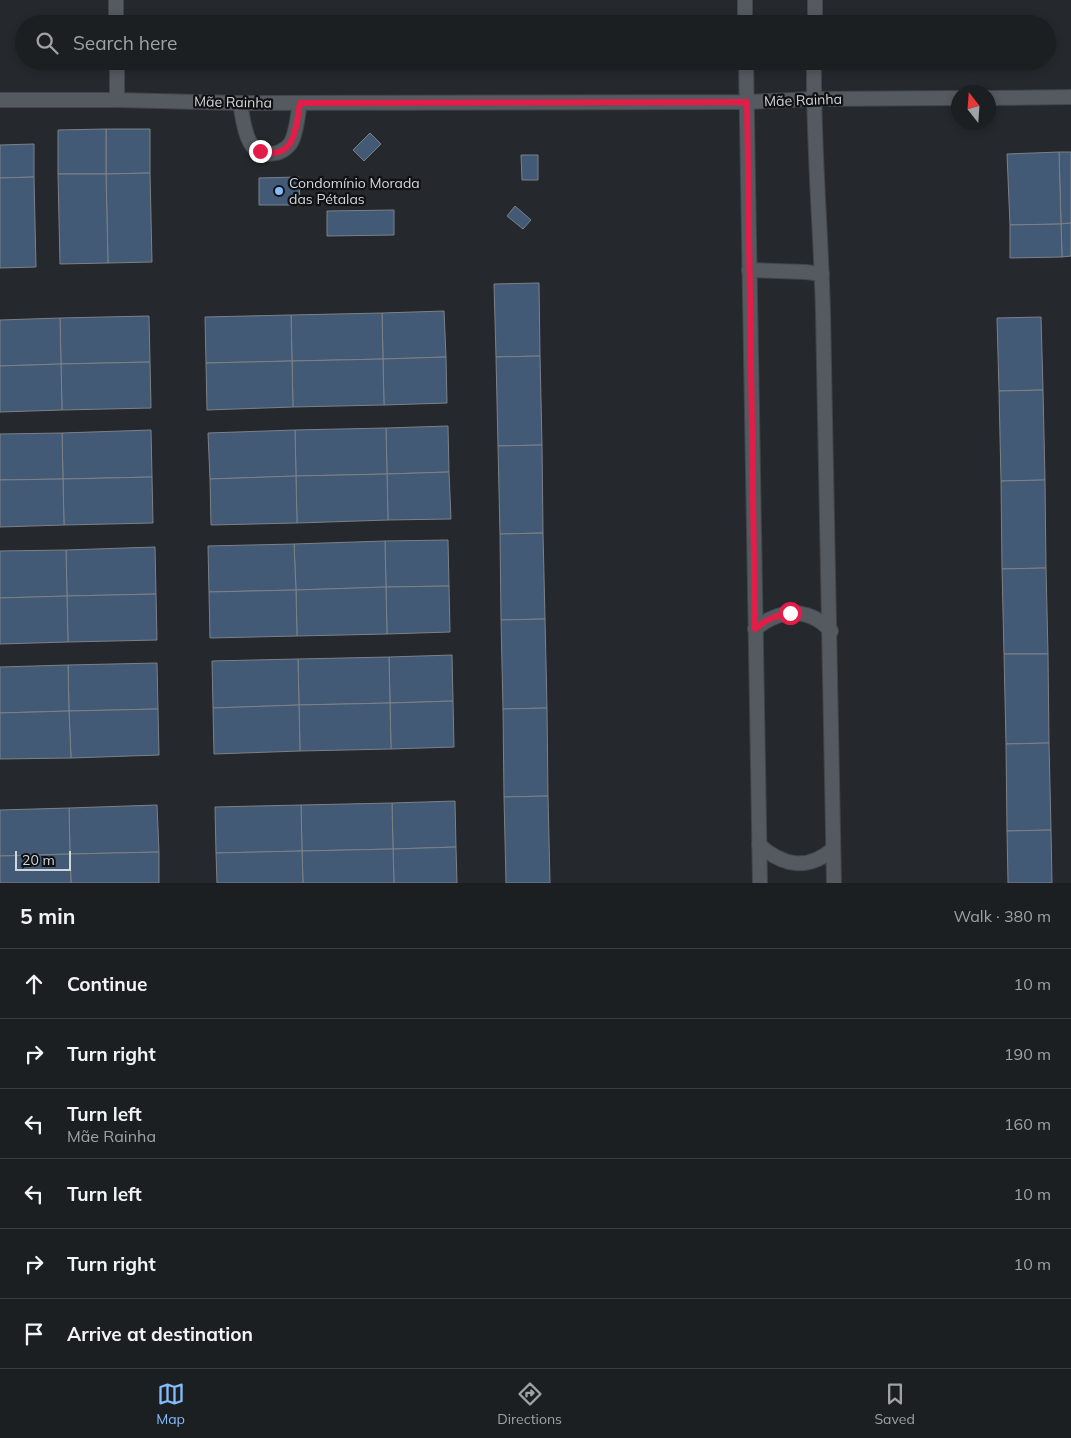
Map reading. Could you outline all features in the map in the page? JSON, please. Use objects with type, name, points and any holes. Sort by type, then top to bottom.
[{"type":"street","points":[[116,0],[116,15]]},
{"type":"street","points":[[745,0],[745,15]]},
{"type":"street","points":[[815,0],[815,15]]},
{"type":"street","points":[[116,70],[117,100]]},
{"type":"street","points":[[746,70],[760,883]]},
{"type":"street","points":[[814,70],[813,99],[822,274],[834,883]]},
{"type":"street","points":[[996,98],[1071,97]]},
{"type":"street","name":"Mãe Rainha","points":[[0,100],[300,103],[747,102],[813,99],[951,98]]},
{"type":"street","points":[[240,103],[246,136],[249,142],[254,148],[273,154],[280,152],[291,143],[294,137],[300,103]]},
{"type":"street","points":[[749,270],[822,274]]},
{"type":"street","points":[[755,629],[777,615],[790,613],[805,614],[819,620],[830,631]]},
{"type":"street","points":[[759,844],[770,854],[784,861],[798,864],[812,862],[824,857],[833,849]]},
{"type":"building","points":[[106,129],[150,129],[150,173],[106,174]]},
{"type":"building","points":[[106,129],[106,174],[58,174],[58,130]]},
{"type":"building","points":[[370,133],[381,144],[364,161],[353,150]]},
{"type":"building","points":[[34,144],[34,177],[0,178],[0,145]]},
{"type":"building","points":[[1059,152],[1071,152],[1071,223],[1061,224]]},
{"type":"building","points":[[1059,152],[1061,224],[1010,225],[1007,154]]},
{"type":"building","points":[[521,155],[538,155],[538,180],[522,180]]},
{"type":"building","points":[[150,173],[152,262],[108,263],[106,174]]},
{"type":"building","points":[[58,174],[106,174],[108,263],[60,264]]},
{"type":"building","points":[[34,177],[36,267],[0,268],[0,178]]},
{"type":"building","name":"Condomínio Morada das Pétalas","points":[[299,177],[300,205],[259,205],[259,178]]},
{"type":"building","points":[[515,206],[531,220],[523,229],[507,216]]},
{"type":"building","points":[[394,210],[394,235],[327,236],[327,211]]},
{"type":"building","points":[[1071,223],[1071,256],[1062,257],[1061,224]]},
{"type":"building","points":[[1061,224],[1062,257],[1010,258],[1010,225]]},
{"type":"building","points":[[539,283],[540,356],[496,357],[494,284]]},
{"type":"building","points":[[444,311],[446,357],[383,359],[382,313]]},
{"type":"building","points":[[382,313],[383,359],[292,361],[291,315]]},
{"type":"building","points":[[291,315],[292,361],[206,363],[205,317]]},
{"type":"building","points":[[149,316],[150,362],[61,364],[60,318]]},
{"type":"building","points":[[1041,317],[1043,390],[999,391],[997,318]]},
{"type":"building","points":[[60,318],[61,364],[0,366],[0,320]]},
{"type":"building","points":[[540,356],[542,445],[498,446],[496,357]]},
{"type":"building","points":[[446,357],[447,403],[384,405],[383,359]]},
{"type":"building","points":[[383,359],[384,405],[293,407],[292,361]]},
{"type":"building","points":[[292,361],[293,407],[207,410],[206,363]]},
{"type":"building","points":[[150,362],[151,408],[62,410],[61,364]]},
{"type":"building","points":[[61,364],[62,410],[0,412],[0,366]]},
{"type":"building","points":[[1043,390],[1045,480],[1001,481],[999,391]]},
{"type":"building","points":[[448,426],[449,472],[387,474],[386,428]]},
{"type":"building","points":[[386,428],[387,474],[296,476],[295,430]]},
{"type":"building","points":[[151,430],[152,477],[63,479],[62,433]]},
{"type":"building","points":[[295,430],[296,476],[210,479],[208,433]]},
{"type":"building","points":[[62,433],[63,479],[0,480],[0,434]]},
{"type":"building","points":[[542,445],[543,533],[500,534],[498,446]]},
{"type":"building","points":[[449,472],[451,519],[388,520],[387,474]]},
{"type":"building","points":[[387,474],[388,520],[297,523],[296,476]]},
{"type":"building","points":[[296,476],[297,523],[211,525],[210,479]]},
{"type":"building","points":[[152,477],[153,523],[64,525],[63,479]]},
{"type":"building","points":[[63,479],[64,525],[0,527],[0,480]]},
{"type":"building","points":[[1045,480],[1046,568],[1002,569],[1001,481]]},
{"type":"building","points":[[543,533],[545,619],[501,620],[500,534]]},
{"type":"building","points":[[448,540],[449,586],[386,587],[385,541]]},
{"type":"building","points":[[385,541],[386,587],[296,590],[294,544]]},
{"type":"building","points":[[294,544],[296,590],[209,592],[208,546]]},
{"type":"building","points":[[155,547],[156,594],[67,596],[66,550]]},
{"type":"building","points":[[66,550],[67,596],[0,598],[0,551]]},
{"type":"building","points":[[1046,568],[1048,654],[1004,654],[1002,569]]},
{"type":"building","points":[[449,586],[450,632],[387,634],[386,587]]},
{"type":"building","points":[[386,587],[387,634],[297,636],[296,590]]},
{"type":"building","points":[[296,590],[297,636],[210,638],[209,592]]},
{"type":"building","points":[[156,594],[157,640],[68,642],[67,596]]},
{"type":"building","points":[[67,596],[68,642],[0,644],[0,598]]},
{"type":"building","points":[[545,619],[547,708],[503,709],[501,620]]},
{"type":"building","points":[[1004,654],[1048,654],[1049,743],[1006,744]]},
{"type":"building","points":[[452,655],[453,701],[390,703],[389,657]]},
{"type":"building","points":[[389,657],[390,703],[299,705],[298,659]]},
{"type":"building","points":[[298,659],[299,705],[213,708],[212,661]]},
{"type":"building","points":[[157,663],[158,709],[69,711],[68,665]]},
{"type":"building","points":[[68,665],[69,711],[0,713],[0,667]]},
{"type":"building","points":[[453,701],[454,747],[391,749],[390,703]]},
{"type":"building","points":[[390,703],[391,749],[300,751],[299,705]]},
{"type":"building","points":[[299,705],[300,751],[214,754],[213,708]]},
{"type":"building","points":[[547,708],[548,796],[504,797],[503,709]]},
{"type":"building","points":[[158,709],[159,755],[71,758],[69,711]]},
{"type":"building","points":[[69,711],[71,758],[0,759],[0,713]]},
{"type":"building","points":[[1049,743],[1051,830],[1007,831],[1006,744]]},
{"type":"building","points":[[548,796],[550,883],[506,883],[504,797]]},
{"type":"building","points":[[455,801],[456,847],[393,849],[392,803]]},
{"type":"building","points":[[392,803],[393,849],[302,851],[301,805]]},
{"type":"building","points":[[157,805],[159,852],[70,854],[69,808]]},
{"type":"building","points":[[301,805],[302,851],[216,853],[215,807]]},
{"type":"building","points":[[69,808],[70,854],[0,856],[0,810]]},
{"type":"building","points":[[1051,830],[1052,883],[1008,883],[1007,831]]},
{"type":"building","points":[[456,847],[457,883],[394,883],[393,849]]},
{"type":"building","points":[[393,849],[394,883],[303,883],[302,851]]},
{"type":"building","points":[[302,851],[303,883],[217,883],[216,853]]},
{"type":"building","points":[[159,852],[159,883],[71,883],[70,854]]},
{"type":"building","points":[[70,854],[71,883],[0,883],[0,856]]},
{"type":"place","name":"Condomínio Morada das Pétalas","points":[[279,191]]},
{"type":"route","points":[[260,151],[273,154],[280,152],[291,143],[294,137],[300,103],[747,102],[755,629],[777,615],[790,613]]}]
